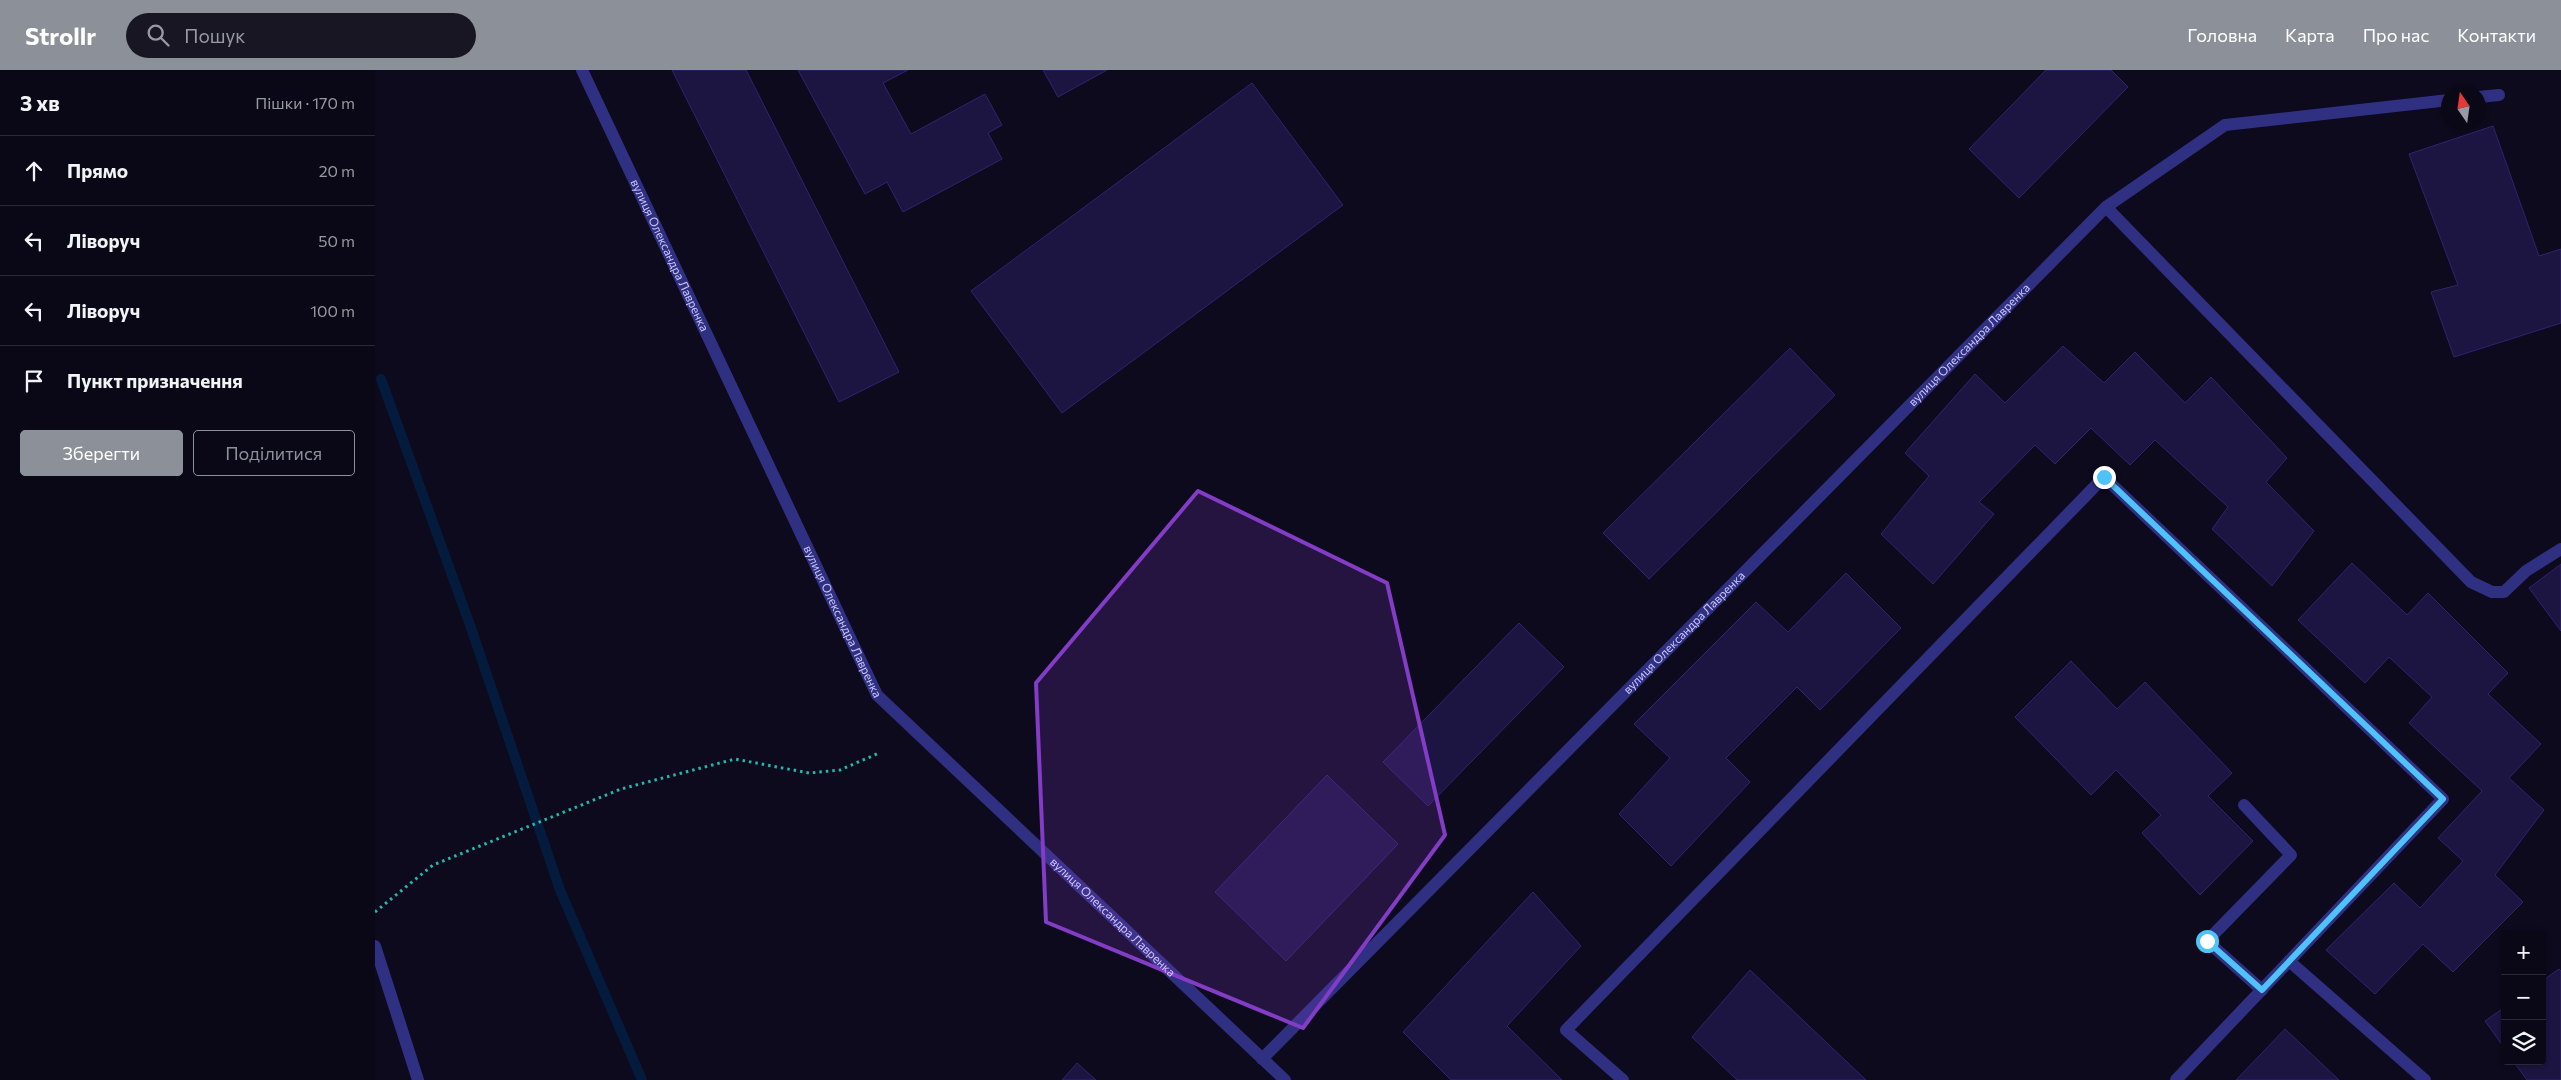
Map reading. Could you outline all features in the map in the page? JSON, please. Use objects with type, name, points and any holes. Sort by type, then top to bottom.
[{"type":"street","name":"вулиця Олександра Лавренка","points":[[582,70],[877,694],[1285,1080]]},
{"type":"street","points":[[2486,96],[2499,95]]},
{"type":"street","name":"вулиця Олександра Лавренка","points":[[1262,1059],[2106,207],[2225,125],[2441,101]]},
{"type":"street","points":[[2106,207],[2471,582],[2492,592],[2504,592],[2526,571],[2561,548]]},
{"type":"street","points":[[1623,1080],[1566,1030],[2104,477],[2443,799],[2176,1080]]},
{"type":"street","points":[[2244,805],[2291,855],[2207,941],[2262,990]]},
{"type":"street","points":[[375,946],[418,1080]]},
{"type":"street","points":[[2289,961],[2425,1080]]},
{"type":"path","points":[[375,912],[433,865],[621,789],[735,760],[809,773],[840,770],[879,752]]},
{"type":"highlighted area","points":[[1198,491],[1387,583],[1445,835],[1303,1028],[1046,922],[1036,683]]},
{"type":"building","points":[[672,70],[746,70],[899,372],[839,402]]},
{"type":"building","points":[[798,70],[908,70],[883,83],[911,134],[985,94],[1002,125],[988,133],[1002,159],[903,212],[887,182],[865,194]]},
{"type":"building","points":[[1043,70],[1107,70],[1058,97]]},
{"type":"building","points":[[2046,70],[2111,70],[2128,87],[2019,198],[1969,149]]},
{"type":"building","points":[[1252,83],[1343,205],[1062,413],[971,291]]},
{"type":"building","points":[[2493,126],[2539,256],[2561,249],[2561,323],[2454,357],[2431,292],[2458,285],[2409,154],[2486,130]]},
{"type":"building","points":[[2063,346],[2104,383],[2135,352],[2185,403],[2211,377],[2287,458],[2266,482],[2314,531],[2272,586],[2212,529],[2228,507],[2155,440],[2130,465],[2091,428],[2055,464],[2035,445],[1979,502],[1994,514],[1933,584],[1881,534],[1929,476],[1905,453],[1975,374],[2005,403]]},
{"type":"building","points":[[1790,348],[1835,395],[1649,579],[1603,533]]},
{"type":"building","points":[[2352,563],[2407,615],[2428,593],[2508,673],[2488,694],[2541,744],[2509,778],[2544,810],[2495,875],[2523,902],[2453,972],[2423,944],[2375,994],[2326,950],[2394,883],[2420,908],[2463,861],[2438,838],[2482,791],[2409,723],[2432,697],[2389,657],[2365,683],[2298,620]]},
{"type":"building","points":[[2561,564],[2561,631],[2529,588]]},
{"type":"building","points":[[1846,573],[1901,628],[1820,710],[1797,687],[1726,758],[1750,782],[1671,866],[1619,814],[1670,758],[1634,724],[1756,602],[1788,632]]},
{"type":"building","points":[[1519,623],[1564,667],[1428,806],[1383,762]]},
{"type":"building","points":[[2071,661],[2117,709],[2145,682],[2232,773],[2208,796],[2253,841],[2200,895],[2142,833],[2161,815],[2116,770],[2091,795],[2015,717]]},
{"type":"building","points":[[1327,775],[1398,844],[1286,961],[1215,892]]},
{"type":"building","points":[[1533,892],[1581,946],[1507,1026],[1562,1080],[1451,1080],[1403,1032]]},
{"type":"building","points":[[2559,969],[2561,971],[2561,1080],[2527,1080],[2516,1065],[2546,1065],[2546,978]]},
{"type":"building","points":[[1750,970],[1866,1080],[1737,1080],[1692,1037]]},
{"type":"building","points":[[2501,1010],[2501,1043],[2485,1021]]},
{"type":"building","points":[[2285,1029],[2339,1080],[2236,1080]]},
{"type":"building","points":[[1077,1063],[1096,1080],[1062,1080]]},
{"type":"waterway","points":[[381,379],[470,625],[560,890],[642,1080]]},
{"type":"route","points":[[2104,477],[2443,799],[2262,990],[2207,941]]}]
